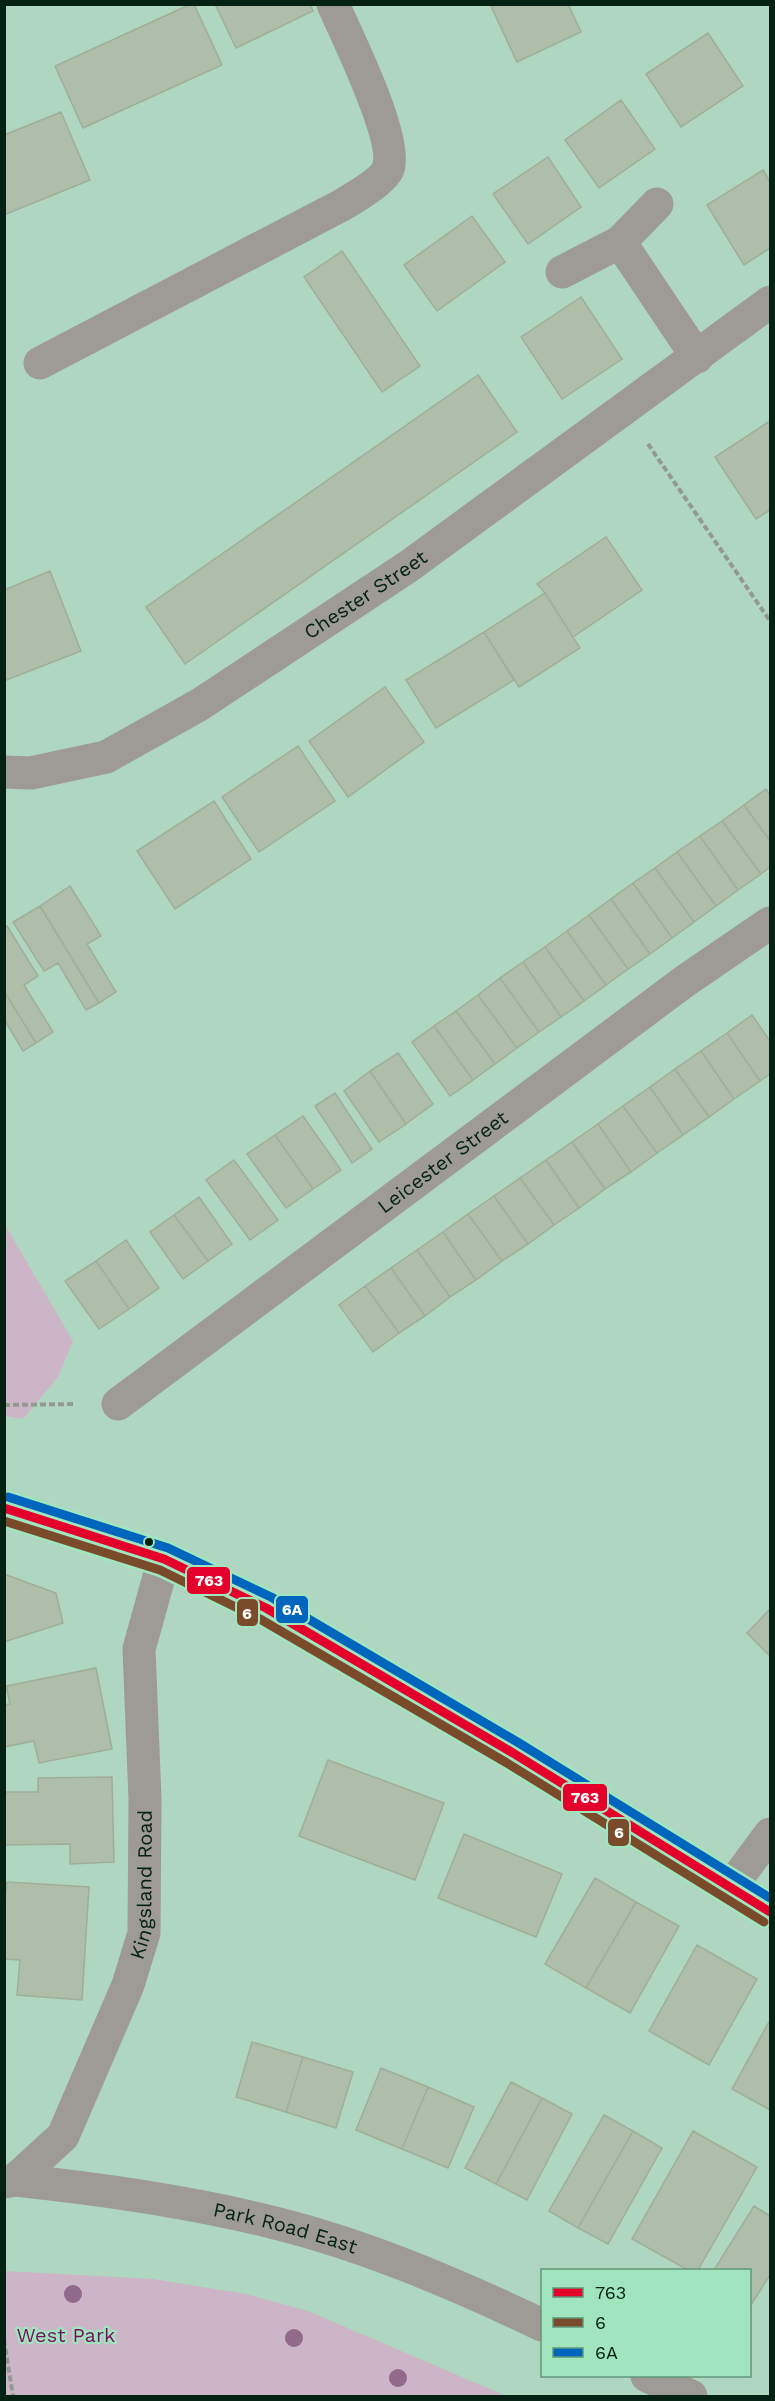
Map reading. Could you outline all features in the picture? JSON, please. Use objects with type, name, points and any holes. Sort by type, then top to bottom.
[{"type":"street","points":[[40,363],[342,205],[371,186],[388,170],[390,151],[385,128],[333,4]]},
{"type":"street","points":[[562,272],[620,242],[657,204]]},
{"type":"street","points":[[620,242],[697,357]]},
{"type":"street","name":"Chester Street","points":[[4,772],[31,772],[106,757],[199,705],[410,566],[771,302]]},
{"type":"street","name":"Leicester Street","points":[[118,1404],[685,981],[771,923]]},
{"type":"street","points":[[4,1508],[164,1559],[266,1608],[513,1752],[771,1912]]},
{"type":"street","name":"Kingsland Road","points":[[10,2181],[63,2136],[128,1985],[144,1933],[145,1799],[139,1649],[164,1559]]},
{"type":"street","points":[[730,1888],[771,1834]]},
{"type":"street","name":"Park Road East","points":[[10,2181],[94,2188],[271,2222],[392,2260],[541,2324]]},
{"type":"street","points":[[649,2377],[691,2397]]},
{"type":"path","points":[[623,409],[771,621]]},
{"type":"path","points":[[4,1405],[118,1404]]},
{"type":"path","points":[[4,2340],[13,2397]]},
{"type":"green space","points":[[4,1223],[73,1341],[58,1377],[23,1419],[5,1416]]},
{"type":"green space","name":"West Park","points":[[5,2271],[153,2279],[246,2294],[308,2311],[506,2396],[5,2396]]},
{"type":"building","points":[[194,4],[222,65],[83,128],[55,66]]},
{"type":"building","points":[[215,4],[310,4],[313,11],[236,48]]},
{"type":"building","points":[[490,4],[568,4],[581,32],[517,62]]},
{"type":"building","points":[[708,33],[743,86],[681,127],[646,74]]},
{"type":"building","points":[[621,100],[655,149],[599,188],[565,140]]},
{"type":"building","points":[[61,112],[90,180],[4,215],[4,135]]},
{"type":"building","points":[[548,157],[581,207],[528,244],[493,194]]},
{"type":"building","points":[[763,170],[770,182],[770,248],[744,265],[707,205]]},
{"type":"building","points":[[472,216],[505,262],[437,311],[404,265]]},
{"type":"building","points":[[342,251],[420,366],[382,392],[304,277]]},
{"type":"building","points":[[581,297],[622,359],[562,399],[521,337]]},
{"type":"building","points":[[478,375],[517,432],[185,664],[146,607]]},
{"type":"building","points":[[770,421],[770,510],[756,519],[715,457]]},
{"type":"building","points":[[606,537],[642,590],[573,637],[537,584]]},
{"type":"building","points":[[50,571],[81,651],[4,681],[4,590]]},
{"type":"building","points":[[545,593],[580,648],[519,687],[484,632]]},
{"type":"building","points":[[484,632],[514,680],[436,728],[406,680]]},
{"type":"building","points":[[385,687],[424,742],[348,797],[309,741]]},
{"type":"building","points":[[298,746],[335,801],[259,852],[222,797]]},
{"type":"building","points":[[766,789],[770,795],[770,841],[744,805]]},
{"type":"building","points":[[214,801],[251,859],[175,909],[137,851]]},
{"type":"building","points":[[744,805],[770,841],[770,867],[761,874],[722,821]]},
{"type":"building","points":[[722,821],[761,874],[738,890],[700,836]]},
{"type":"building","points":[[700,836],[738,890],[716,906],[677,852]]},
{"type":"building","points":[[677,852],[716,906],[694,922],[655,868]]},
{"type":"building","points":[[655,868],[694,922],[672,938],[633,883]]},
{"type":"building","points":[[633,883],[672,938],[650,954],[611,899]]},
{"type":"building","points":[[70,886],[101,936],[87,944],[116,992],[99,1003],[40,906]]},
{"type":"building","points":[[611,899],[650,954],[628,969],[589,915]]},
{"type":"building","points":[[40,906],[99,1003],[86,1010],[58,963],[44,971],[13,922]]},
{"type":"building","points":[[589,915],[628,969],[606,985],[567,931]]},
{"type":"building","points":[[7,926],[38,976],[24,985],[53,1032],[36,1043],[4,991],[4,928]]},
{"type":"building","points":[[567,931],[606,985],[584,1001],[545,947]]},
{"type":"building","points":[[545,947],[584,1001],[561,1017],[523,962]]},
{"type":"building","points":[[523,962],[561,1017],[539,1032],[500,978]]},
{"type":"building","points":[[500,978],[539,1032],[517,1048],[478,995]]},
{"type":"building","points":[[4,991],[36,1043],[23,1051],[4,1019]]},
{"type":"building","points":[[478,995],[517,1048],[495,1064],[456,1011]]},
{"type":"building","points":[[456,1011],[495,1064],[473,1080],[434,1026]]},
{"type":"building","points":[[752,1015],[770,1041],[770,1074],[760,1081],[727,1033]]},
{"type":"building","points":[[434,1026],[473,1080],[450,1096],[412,1042]]},
{"type":"building","points":[[727,1033],[760,1081],[734,1099],[701,1051]]},
{"type":"building","points":[[701,1051],[734,1099],[709,1117],[675,1069]]},
{"type":"building","points":[[398,1053],[433,1104],[406,1124],[370,1071]]},
{"type":"building","points":[[675,1069],[709,1117],[683,1135],[650,1087]]},
{"type":"building","points":[[370,1071],[406,1124],[379,1142],[344,1091]]},
{"type":"building","points":[[650,1087],[683,1135],[657,1153],[623,1106]]},
{"type":"building","points":[[335,1093],[372,1149],[352,1163],[315,1106]]},
{"type":"building","points":[[623,1106],[657,1153],[631,1172],[598,1124]]},
{"type":"building","points":[[303,1116],[341,1170],[313,1189],[275,1135]]},
{"type":"building","points":[[598,1124],[631,1172],[605,1189],[572,1142]]},
{"type":"building","points":[[275,1135],[313,1189],[286,1208],[247,1154]]},
{"type":"building","points":[[572,1142],[605,1189],[579,1208],[546,1160]]},
{"type":"building","points":[[234,1160],[278,1220],[250,1240],[206,1180]]},
{"type":"building","points":[[546,1160],[579,1208],[554,1225],[520,1178]]},
{"type":"building","points":[[520,1178],[554,1225],[528,1244],[494,1196]]},
{"type":"building","points":[[494,1196],[528,1244],[502,1261],[468,1214]]},
{"type":"building","points":[[199,1197],[232,1244],[208,1261],[174,1215]]},
{"type":"building","points":[[468,1214],[502,1261],[476,1280],[443,1232]]},
{"type":"building","points":[[174,1215],[208,1261],[183,1279],[150,1232]]},
{"type":"building","points":[[443,1232],[476,1280],[450,1297],[417,1250]]},
{"type":"building","points":[[126,1240],[159,1288],[129,1309],[96,1261]]},
{"type":"building","points":[[417,1250],[450,1297],[425,1316],[391,1268]]},
{"type":"building","points":[[96,1261],[129,1309],[99,1329],[65,1281]]},
{"type":"building","points":[[391,1268],[425,1316],[399,1333],[365,1286]]},
{"type":"building","points":[[365,1286],[399,1333],[373,1352],[339,1305]]},
{"type":"building","points":[[4,1574],[56,1593],[63,1623],[4,1642]]},
{"type":"building","points":[[770,1609],[770,1656],[747,1633]]},
{"type":"building","points":[[96,1668],[112,1749],[39,1763],[34,1741],[4,1747],[4,1705],[10,1704],[6,1686]]},
{"type":"building","points":[[328,1760],[444,1803],[415,1880],[299,1836]]},
{"type":"building","points":[[112,1777],[114,1862],[70,1864],[70,1844],[4,1845],[4,1792],[38,1792],[38,1778]]},
{"type":"building","points":[[464,1834],[562,1874],[536,1937],[438,1898]]},
{"type":"building","points":[[595,1878],[636,1902],[586,1988],[545,1964]]},
{"type":"building","points":[[7,1882],[89,1887],[82,2000],[17,1995],[20,1960],[4,1959],[4,1908]]},
{"type":"building","points":[[636,1902],[679,1926],[630,2013],[586,1988]]},
{"type":"building","points":[[697,1945],[757,1979],[709,2065],[649,2031]]},
{"type":"building","points":[[770,2020],[770,2110],[732,2089]]},
{"type":"building","points":[[252,2042],[303,2057],[286,2112],[236,2097]]},
{"type":"building","points":[[303,2057],[353,2072],[336,2128],[286,2112]]},
{"type":"building","points":[[381,2068],[428,2087],[402,2149],[356,2130]]},
{"type":"building","points":[[511,2082],[542,2098],[496,2184],[465,2168]]},
{"type":"building","points":[[428,2087],[474,2107],[448,2168],[402,2149]]},
{"type":"building","points":[[542,2098],[572,2114],[527,2200],[496,2184]]},
{"type":"building","points":[[604,2115],[633,2131],[578,2228],[549,2211]]},
{"type":"building","points":[[633,2131],[662,2148],[608,2244],[578,2228]]},
{"type":"building","points":[[693,2131],[757,2167],[699,2269],[686,2269],[632,2239]]},
{"type":"building","points":[[754,2206],[770,2216],[770,2275],[751,2305],[751,2269],[715,2269]]},
{"type":"transit line","name":"6A","points":[[8,1497],[168,1548],[271,1597],[519,1743],[770,1898]]},
{"type":"transit line","name":"763","points":[[4,1508],[164,1559],[266,1608],[513,1753],[770,1912]]},
{"type":"transit line","name":"6","points":[[4,1521],[160,1570],[260,1619],[507,1763],[764,1922]]}]
